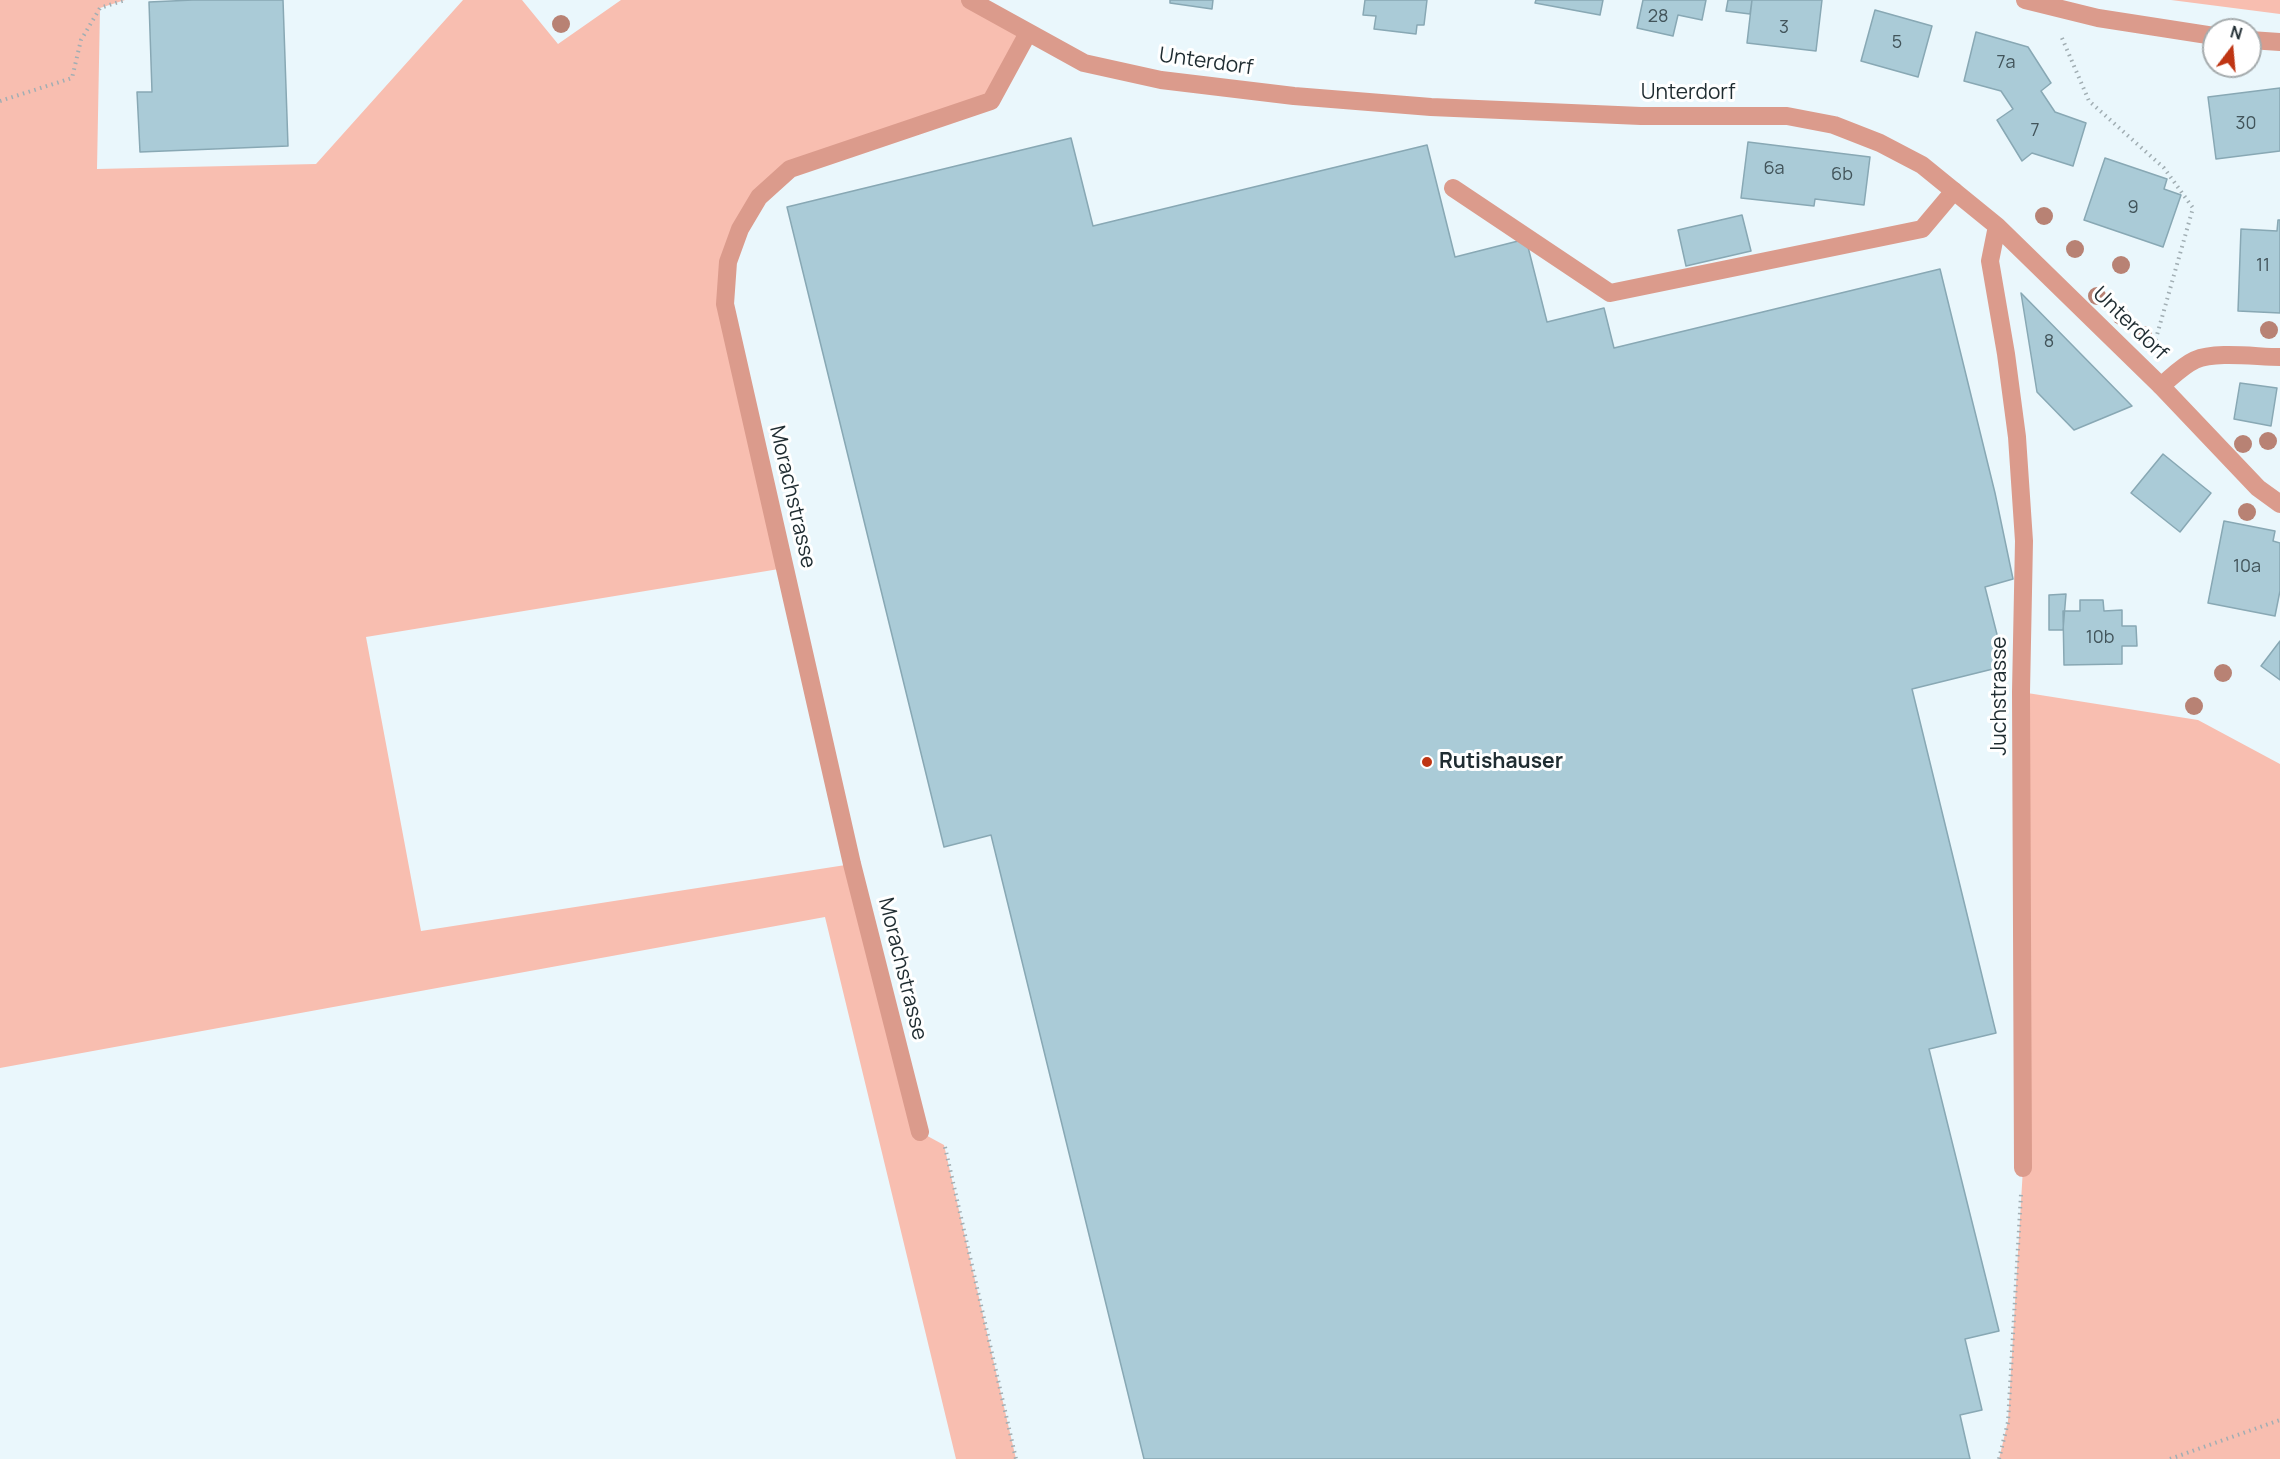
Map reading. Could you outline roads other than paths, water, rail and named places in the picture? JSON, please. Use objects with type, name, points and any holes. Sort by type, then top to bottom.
[{"type":"street","name":"Unterdorf","points":[[970,0],[1084,63],[1161,80],[1294,96],[1455,108],[1641,116],[1787,116],[1834,125],[1880,143],[1922,165],[1997,226],[2162,387],[2258,488],[2280,504]]},
{"type":"street","points":[[2025,0],[2098,18],[2202,34]]},
{"type":"street","name":"Morachstrasse","points":[[920,1132],[852,864],[725,304],[728,262],[740,229],[759,197],[790,169],[991,101],[1028,33]]},
{"type":"street","points":[[2262,41],[2280,42]]},
{"type":"street","points":[[1453,188],[1610,293],[1922,229],[1954,191]]},
{"type":"street","name":"Juchstrasse","points":[[1997,226],[1990,261],[2017,437],[2024,541],[2021,692],[2023,1168]]},
{"type":"street","points":[[2162,387],[2196,359],[2209,356],[2280,357]]},
{"type":"place","name":"Rutishauser","points":[[1427,762]]}]
